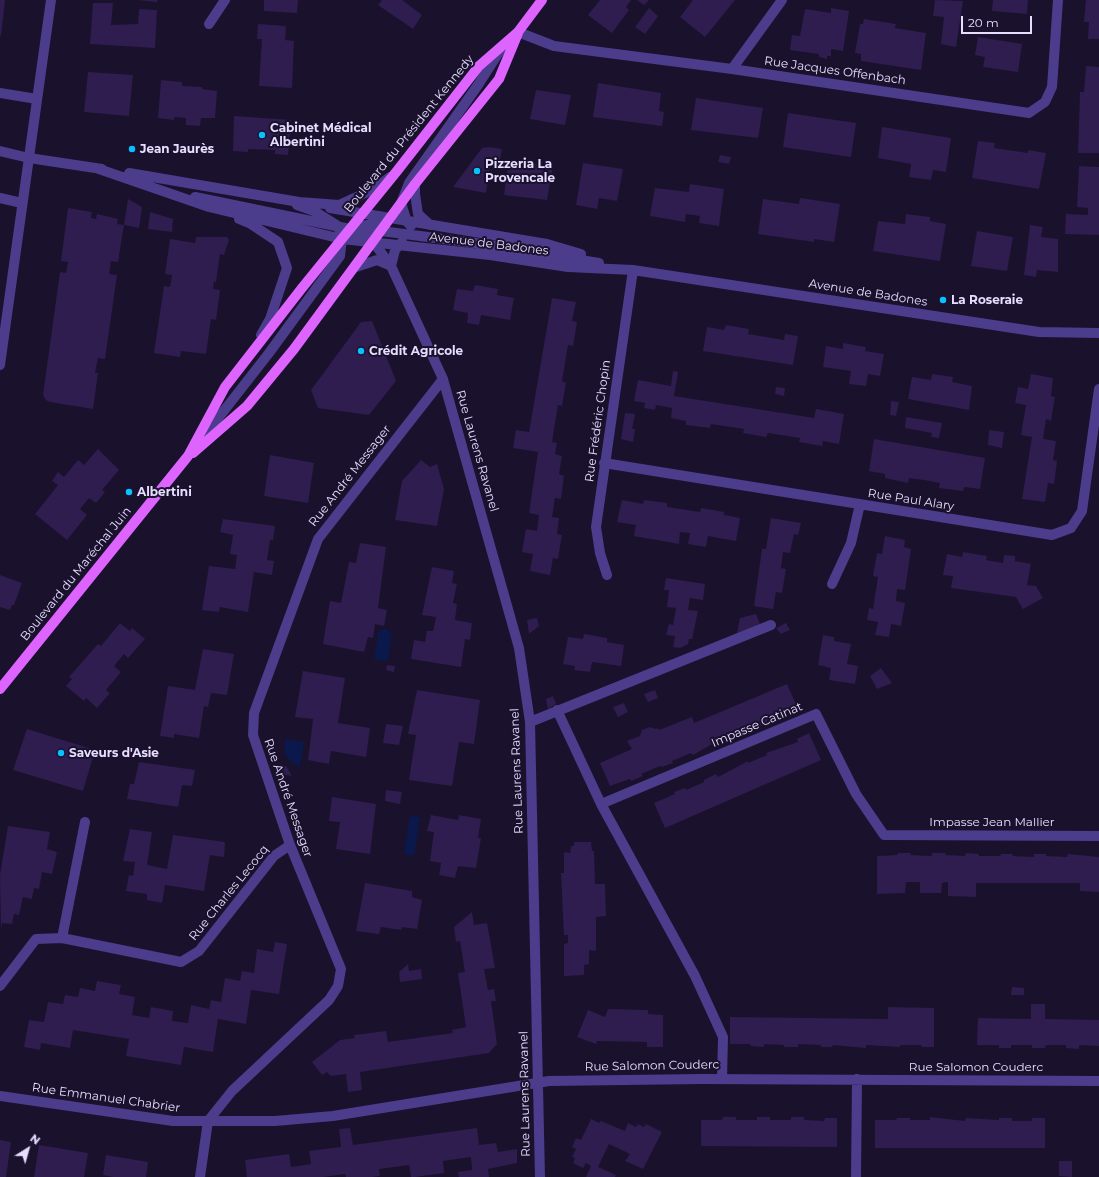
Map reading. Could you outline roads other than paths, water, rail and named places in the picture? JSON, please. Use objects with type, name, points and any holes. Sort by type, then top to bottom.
[{"type":"main road","name":"Boulevard du Président Kennedy","points":[[188,456],[225,387],[479,66],[518,32],[542,0]]},
{"type":"main road","name":"Boulevard du Président Kennedy","points":[[188,456],[247,406],[294,349],[374,243],[381,231],[416,184],[499,79],[518,32]]},
{"type":"main road","name":"Boulevard du Maréchal Juin","points":[[0,689],[188,456]]},
{"type":"street","points":[[0,365],[51,0]]},
{"type":"street","points":[[208,24],[225,0]]},
{"type":"street","points":[[732,69],[782,0]]},
{"type":"street","name":"Rue Jacques Offenbach","points":[[518,32],[554,46],[732,69],[1029,113],[1045,102],[1052,87],[1058,0]]},
{"type":"street","points":[[436,250],[418,236],[407,222],[402,203],[408,183],[478,85],[504,44]]},
{"type":"street","points":[[0,94],[37,99]]},
{"type":"street","points":[[0,151],[29,158],[278,199],[339,205],[374,189],[397,171]]},
{"type":"street","points":[[96,168],[164,190],[251,224],[278,242],[287,268],[270,319],[252,353]]},
{"type":"street","points":[[416,184],[415,194],[418,214],[430,225]]},
{"type":"street","points":[[164,190],[350,229],[390,219]]},
{"type":"street","points":[[0,198],[22,204]]},
{"type":"street","points":[[188,456],[269,353],[340,256],[342,240],[338,226],[314,211],[278,199]]},
{"type":"street","name":"Avenue de Badones","points":[[299,202],[407,222],[547,244],[633,270]]},
{"type":"street","name":"Avenue de Badones","points":[[209,207],[342,240],[490,255],[568,267],[633,270],[1039,332],[1099,333]]},
{"type":"street","points":[[342,240],[381,231],[483,244],[633,270]]},
{"type":"street","points":[[356,267],[377,260],[392,266],[395,250],[404,240],[418,236]]},
{"type":"street","name":"Rue Laurens Ravanel","points":[[374,243],[392,266],[443,379],[519,648],[530,722],[540,1177]]},
{"type":"street","name":"Rue Frédéric Chopin","points":[[607,575],[600,553],[596,527],[604,463],[633,270]]},
{"type":"street","name":"Rue André Messager","points":[[208,1122],[232,1091],[329,1000],[338,986],[341,969],[290,845],[253,734],[254,713],[318,539],[443,379]]},
{"type":"street","name":"Rue Paul Alary","points":[[604,463],[1052,535],[1071,528],[1082,511],[1099,389]]},
{"type":"street","points":[[832,584],[851,543],[860,504]]},
{"type":"street","points":[[530,722],[771,625]]},
{"type":"street","points":[[557,710],[600,804],[695,976],[723,1037],[722,1079]]},
{"type":"street","name":"Impasse Catinat","points":[[600,804],[816,714],[856,794],[884,835]]},
{"type":"street","points":[[62,938],[85,822]]},
{"type":"street","name":"Impasse Jean Mallier","points":[[884,835],[1099,836]]},
{"type":"street","name":"Rue Charles Lecocq","points":[[0,986],[36,939],[62,938],[181,962],[199,951],[274,856],[290,845]]},
{"type":"street","name":"Rue Salomon Couderc","points":[[208,1122],[275,1121],[333,1116],[549,1081],[722,1079],[1099,1081]]},
{"type":"street","points":[[856,1177],[857,1079]]},
{"type":"street","name":"Rue Emmanuel Chabrier","points":[[0,1096],[173,1121],[208,1122]]},
{"type":"street","points":[[200,1177],[208,1122]]},
{"type":"place","name":"Cabinet Médical Albertini","points":[[262,135]]},
{"type":"place","name":"Jean Jaurès","points":[[132,149]]},
{"type":"place","name":"Pizzeria La Provencale","points":[[477,171]]},
{"type":"place","name":"La Roseraie","points":[[943,300]]},
{"type":"place","name":"Crédit Agricole","points":[[361,351]]},
{"type":"place","name":"Albertini","points":[[129,492]]},
{"type":"place","name":"Saveurs d'Asie","points":[[61,753]]}]
